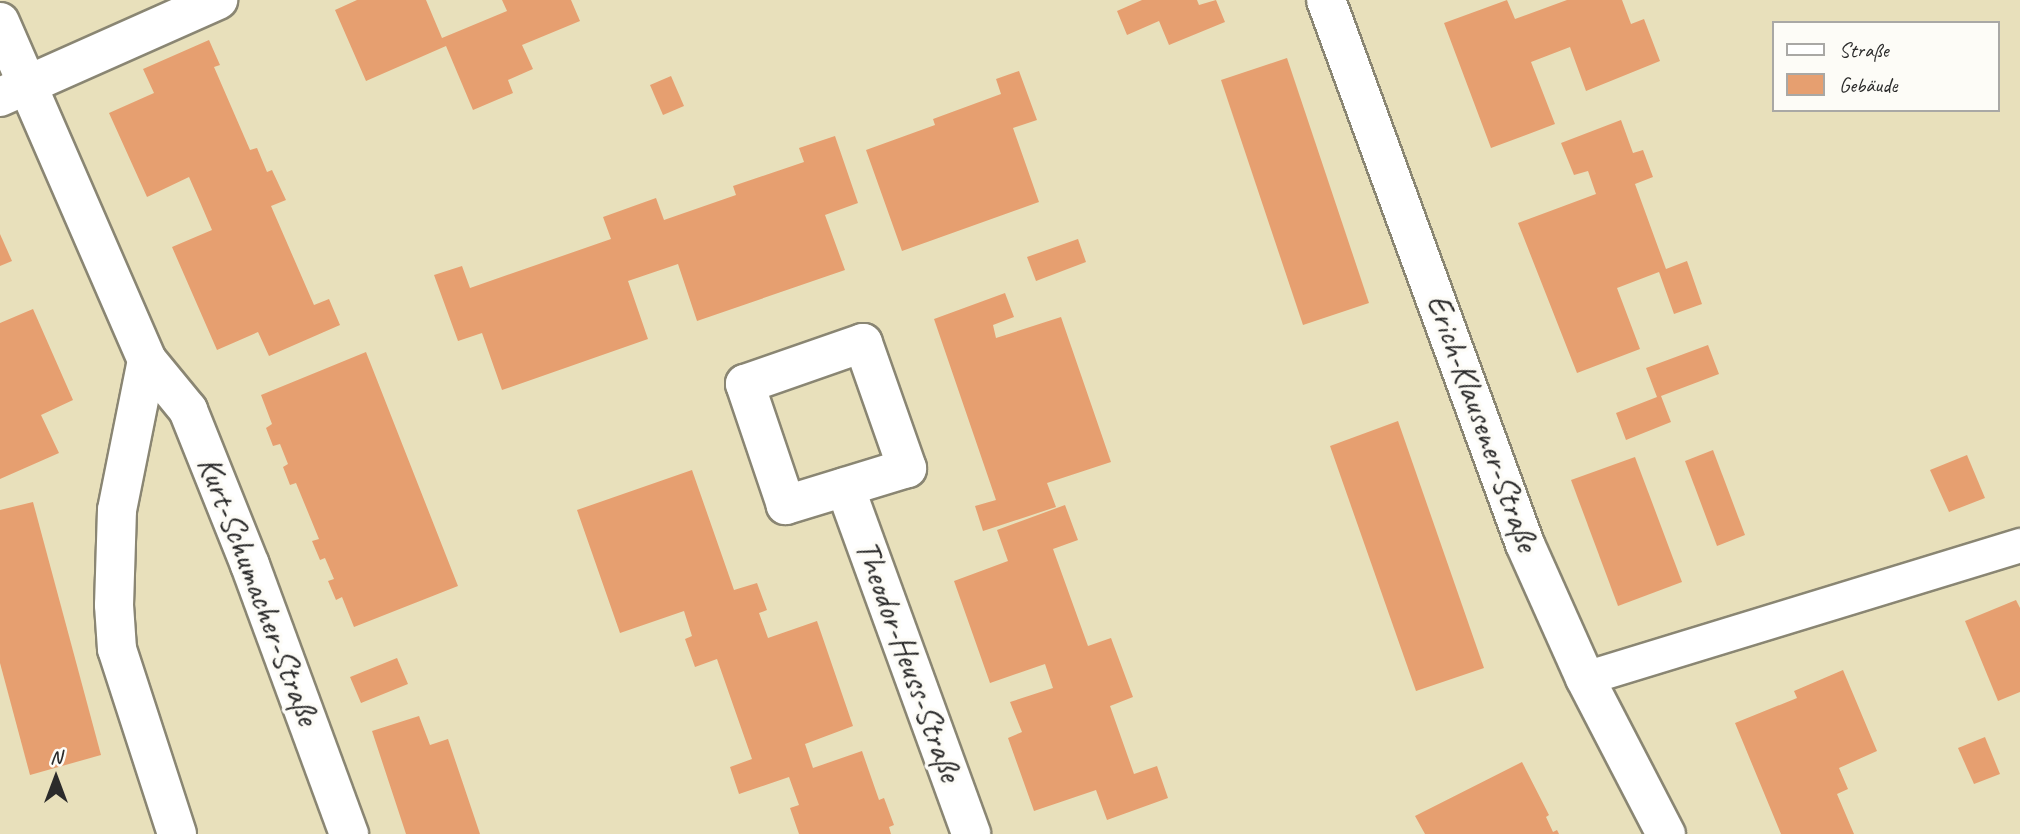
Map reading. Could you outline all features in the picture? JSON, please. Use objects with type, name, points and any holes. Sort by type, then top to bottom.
[{"type":"street","points":[[14,91],[218,0]]},
{"type":"street","name":"Erich-Klausener-Straße","points":[[1326,0],[1525,544],[1585,678],[1667,834]]},
{"type":"street","name":"Kurt-Schumacher-Straße","points":[[0,22],[14,91],[146,360],[188,410],[250,565],[349,834]]},
{"type":"street","points":[[863,343],[907,468],[845,487],[786,505],[745,384],[863,343]]},
{"type":"street","points":[[146,360],[117,510],[114,605],[117,649],[177,834]]},
{"type":"street","name":"Theodor-Heuss-Straße","points":[[845,487],[971,834]]},
{"type":"lane","points":[[1585,678],[2020,545]]},
{"type":"building","points":[[357,0],[426,0],[442,38],[507,11],[502,0],[571,0],[580,21],[522,45],[533,69],[508,80],[513,93],[473,110],[446,46],[366,81],[335,10]]},
{"type":"building","points":[[1142,0],[1197,0],[1199,5],[1216,0],[1225,22],[1169,45],[1159,21],[1127,35],[1117,11]]},
{"type":"building","points":[[1507,0],[1515,19],[1567,0],[1622,0],[1631,24],[1644,19],[1660,61],[1586,91],[1570,47],[1531,62],[1555,124],[1491,148],[1444,23]]},
{"type":"building","points":[[209,40],[220,65],[214,67],[250,150],[257,148],[267,172],[272,170],[286,200],[271,206],[314,305],[329,299],[340,325],[269,356],[258,332],[217,350],[172,247],[212,230],[189,177],[147,197],[109,113],[154,93],[143,69]]},
{"type":"building","points":[[1287,58],[1369,303],[1303,325],[1221,80]]},
{"type":"building","points":[[1019,71],[1037,120],[1013,128],[1039,202],[902,251],[866,150],[935,125],[933,119],[1001,94],[996,79]]},
{"type":"building","points":[[671,76],[684,106],[663,115],[650,85]]},
{"type":"building","points":[[1621,120],[1633,153],[1643,150],[1653,177],[1635,184],[1666,269],[1687,261],[1702,304],[1674,314],[1659,272],[1617,288],[1640,349],[1577,373],[1518,223],[1596,194],[1588,171],[1574,175],[1561,143]]},
{"type":"building","points":[[835,136],[858,203],[825,215],[845,270],[697,321],[678,264],[628,281],[648,339],[502,390],[482,333],[458,341],[434,275],[462,266],[470,288],[611,239],[603,217],[656,198],[664,220],[736,195],[733,186],[804,162],[799,148]]},
{"type":"building","points":[[0,234],[12,261],[0,266]]},
{"type":"building","points":[[1078,239],[1086,262],[1036,281],[1027,257]]},
{"type":"building","points":[[1005,293],[1014,317],[993,325],[996,338],[1061,317],[1111,462],[1047,483],[1056,507],[983,531],[975,506],[996,500],[934,319]]},
{"type":"building","points":[[33,309],[73,400],[41,415],[59,453],[0,479],[0,323]]},
{"type":"building","points":[[1708,345],[1719,374],[1661,396],[1671,422],[1626,440],[1616,413],[1657,397],[1646,368]]},
{"type":"building","points":[[366,352],[458,586],[354,627],[342,597],[336,600],[328,581],[334,579],[325,558],[320,560],[312,541],[319,539],[296,483],[290,485],[283,467],[288,464],[280,444],[273,446],[266,428],[272,424],[261,395]]},
{"type":"building","points":[[1398,421],[1484,668],[1416,691],[1330,446]]},
{"type":"building","points":[[1713,450],[1745,535],[1717,546],[1685,461]]},
{"type":"building","points":[[1967,455],[1985,498],[1949,512],[1930,470]]},
{"type":"building","points":[[1635,457],[1682,582],[1618,606],[1571,480]]},
{"type":"building","points":[[692,470],[734,590],[757,583],[767,610],[759,613],[768,638],[817,621],[853,726],[805,744],[813,768],[862,751],[879,800],[884,798],[894,825],[889,827],[891,834],[799,834],[790,808],[799,805],[789,777],[739,794],[730,767],[752,759],[717,659],[695,667],[685,639],[692,636],[684,611],[620,633],[577,510]]},
{"type":"building","points":[[33,502],[101,755],[30,775],[0,663],[0,510]]},
{"type":"building","points":[[1065,505],[1078,540],[1053,549],[1088,646],[1111,638],[1133,697],[1110,706],[1134,774],[1157,766],[1168,798],[1107,820],[1096,790],[1034,811],[1008,738],[1022,732],[1010,702],[1053,688],[1045,664],[990,683],[954,581],[1008,561],[997,530]]},
{"type":"building","points":[[2016,600],[2020,608],[2020,692],[1998,701],[1965,621]]},
{"type":"building","points":[[397,658],[408,684],[361,703],[350,677]]},
{"type":"building","points":[[1843,670],[1877,751],[1839,768],[1848,789],[1837,794],[1854,834],[1781,834],[1735,723],[1797,698],[1794,691]]},
{"type":"building","points":[[419,716],[430,745],[448,739],[480,834],[406,834],[372,731]]},
{"type":"building","points":[[1985,737],[2000,774],[1974,784],[1958,748]]},
{"type":"building","points":[[1522,762],[1549,815],[1546,817],[1553,832],[1557,830],[1559,834],[1425,834],[1415,816]]}]
